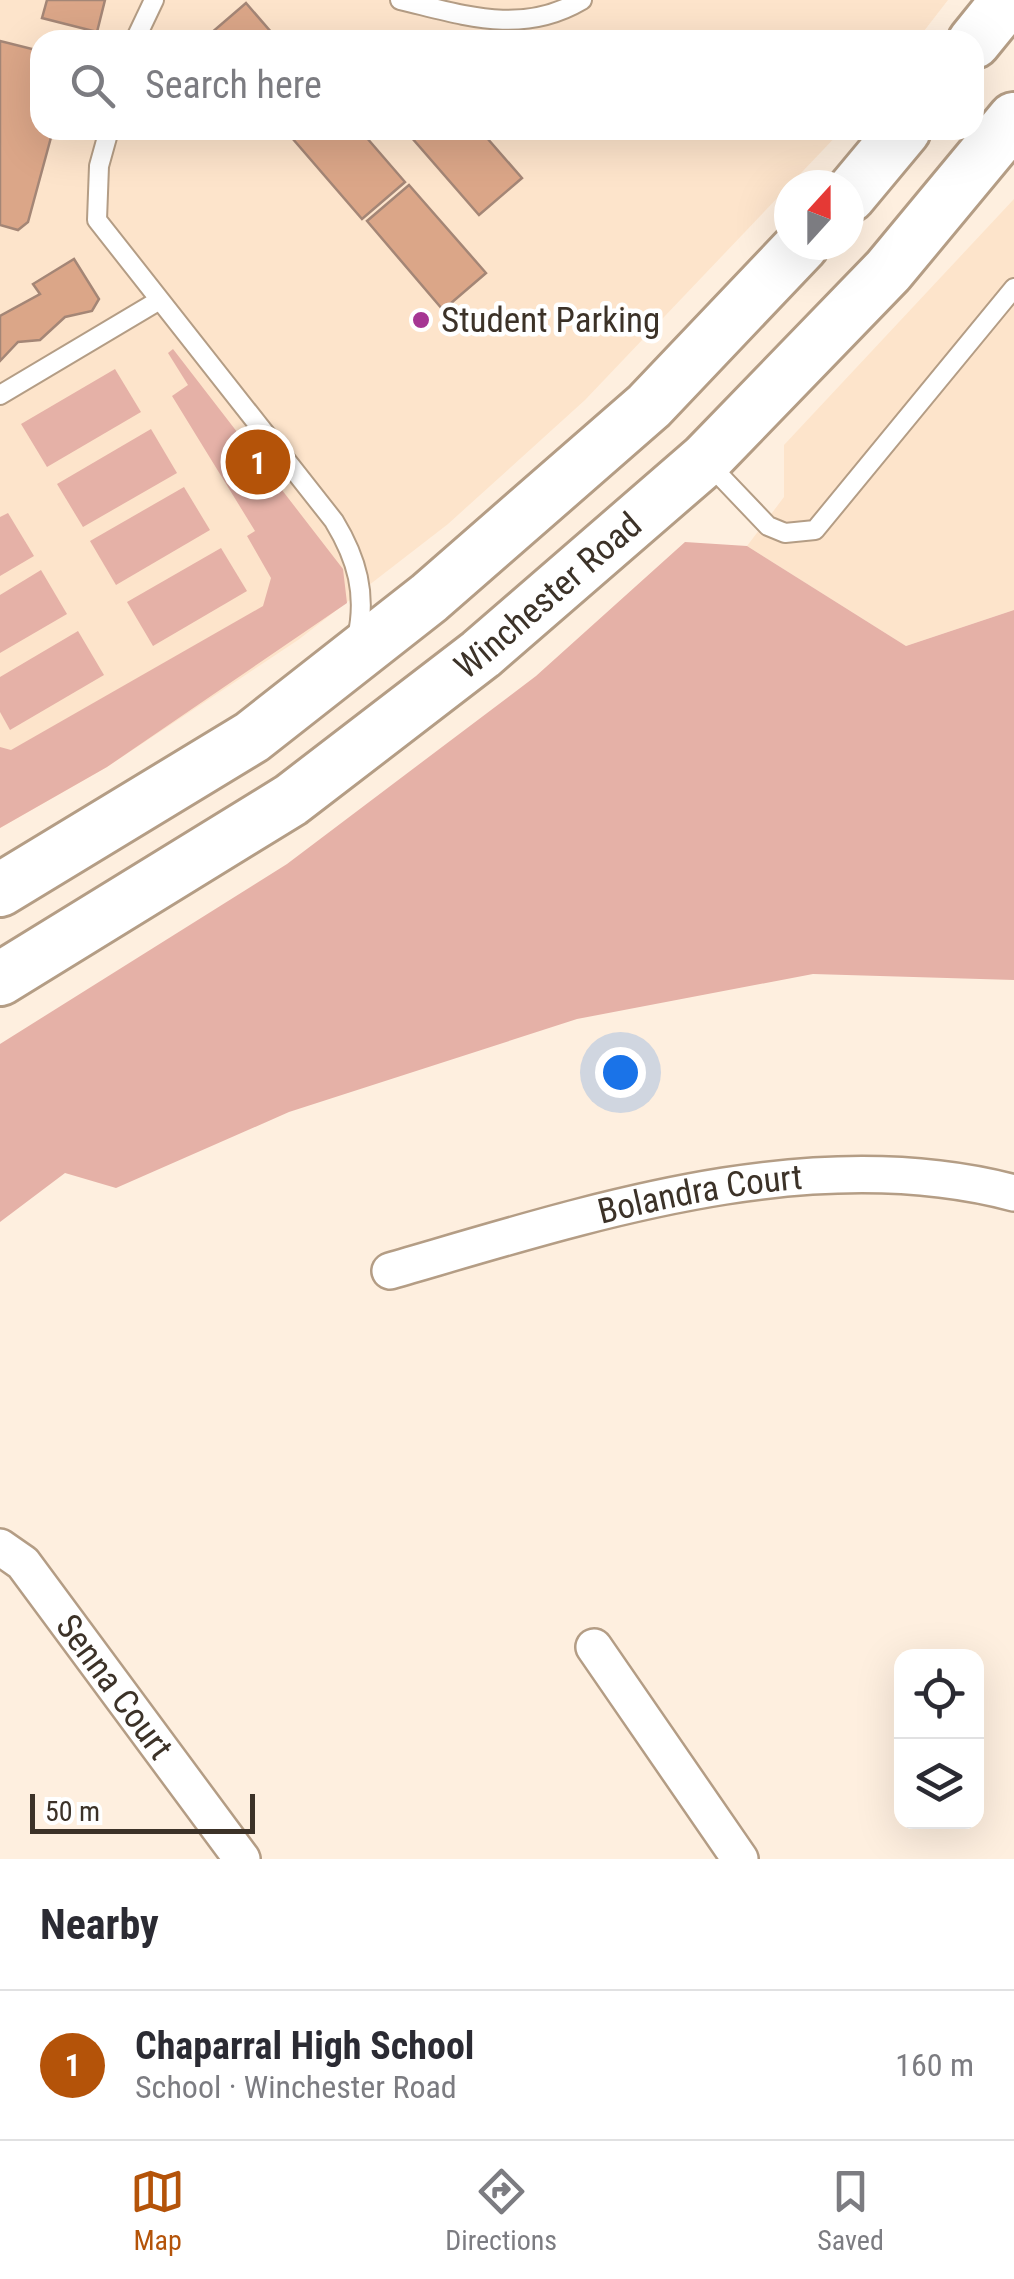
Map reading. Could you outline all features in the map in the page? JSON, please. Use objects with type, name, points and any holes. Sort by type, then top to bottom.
[{"type":"main road","points":[[984,30],[1008,0]]},
{"type":"main road","name":"Winchester Road","points":[[0,979],[292,800],[480,654],[706,460],[888,271],[1014,119]]},
{"type":"main road","points":[[864,178],[896,140]]},
{"type":"main road","name":"Winchester Road","points":[[0,890],[252,737],[429,598],[649,406],[788,260]]},
{"type":"street","name":"Bolandra Court","points":[[390,1271],[555,1223],[781,1176],[884,1172],[1014,1193]]},
{"type":"street","name":"Senna Court","points":[[11,1555],[242,1859]]},
{"type":"street","points":[[594,1646],[740,1859]]},
{"type":"lane","points":[[140,30],[154,0]]},
{"type":"lane","points":[[400,0],[489,22],[517,22],[564,10],[582,0]]},
{"type":"lane","points":[[106,140],[98,166],[97,220],[309,486],[346,540],[357,566],[364,607],[351,659]]},
{"type":"lane","points":[[706,460],[768,526],[785,533],[814,530],[1013,290]]},
{"type":"lane","points":[[0,395],[158,301]]},
{"type":"shaded area","points":[[0,0],[948,0],[925,30],[30,30],[30,140],[832,140],[804,170],[774,170],[774,201],[585,400],[448,524],[298,640],[107,767],[0,828]]},
{"type":"shaded area","points":[[1014,199],[1014,610],[906,646],[747,546],[784,497],[784,445]]},
{"type":"shaded area","points":[[173,349],[343,569],[347,603],[107,767],[0,828],[0,747],[11,750],[263,606],[271,578],[247,536],[255,531],[172,396],[188,385],[168,353]]},
{"type":"shaded area","points":[[115,369],[141,412],[47,467],[21,424]]},
{"type":"shaded area","points":[[151,429],[177,473],[83,527],[57,484]]},
{"type":"shaded area","points":[[184,487],[210,530],[116,585],[90,541]]},
{"type":"shaded area","points":[[8,513],[34,556],[0,576],[0,517]]},
{"type":"shaded area","points":[[685,542],[747,546],[906,646],[1014,610],[1014,980],[813,974],[577,1019],[289,1112],[116,1188],[65,1173],[0,1222],[0,1044],[287,864],[536,676]]},
{"type":"shaded area","points":[[221,548],[247,591],[153,646],[127,602]]},
{"type":"shaded area","points":[[41,570],[67,614],[0,653],[0,595]]},
{"type":"shaded area","points":[[78,631],[104,675],[10,730],[0,712],[0,677]]},
{"type":"building","points":[[47,0],[105,0],[98,30],[42,18]]},
{"type":"building","points":[[246,3],[269,30],[215,30]]},
{"type":"building","points":[[0,41],[30,48],[30,140],[50,140],[28,222],[18,230],[0,225]]},
{"type":"building","points":[[294,140],[369,140],[405,182],[362,219]]},
{"type":"building","points":[[414,140],[489,140],[522,178],[479,215]]},
{"type":"building","points":[[409,185],[486,273],[443,310],[367,221]]},
{"type":"building","points":[[74,259],[99,299],[92,311],[65,317],[40,340],[18,342],[0,361],[0,316],[40,294],[33,284]]},
{"type":"place","name":"Student Parking","points":[[421,320]]},
{"type":"place","name":"Chaparral High School","points":[[258,462]]}]
